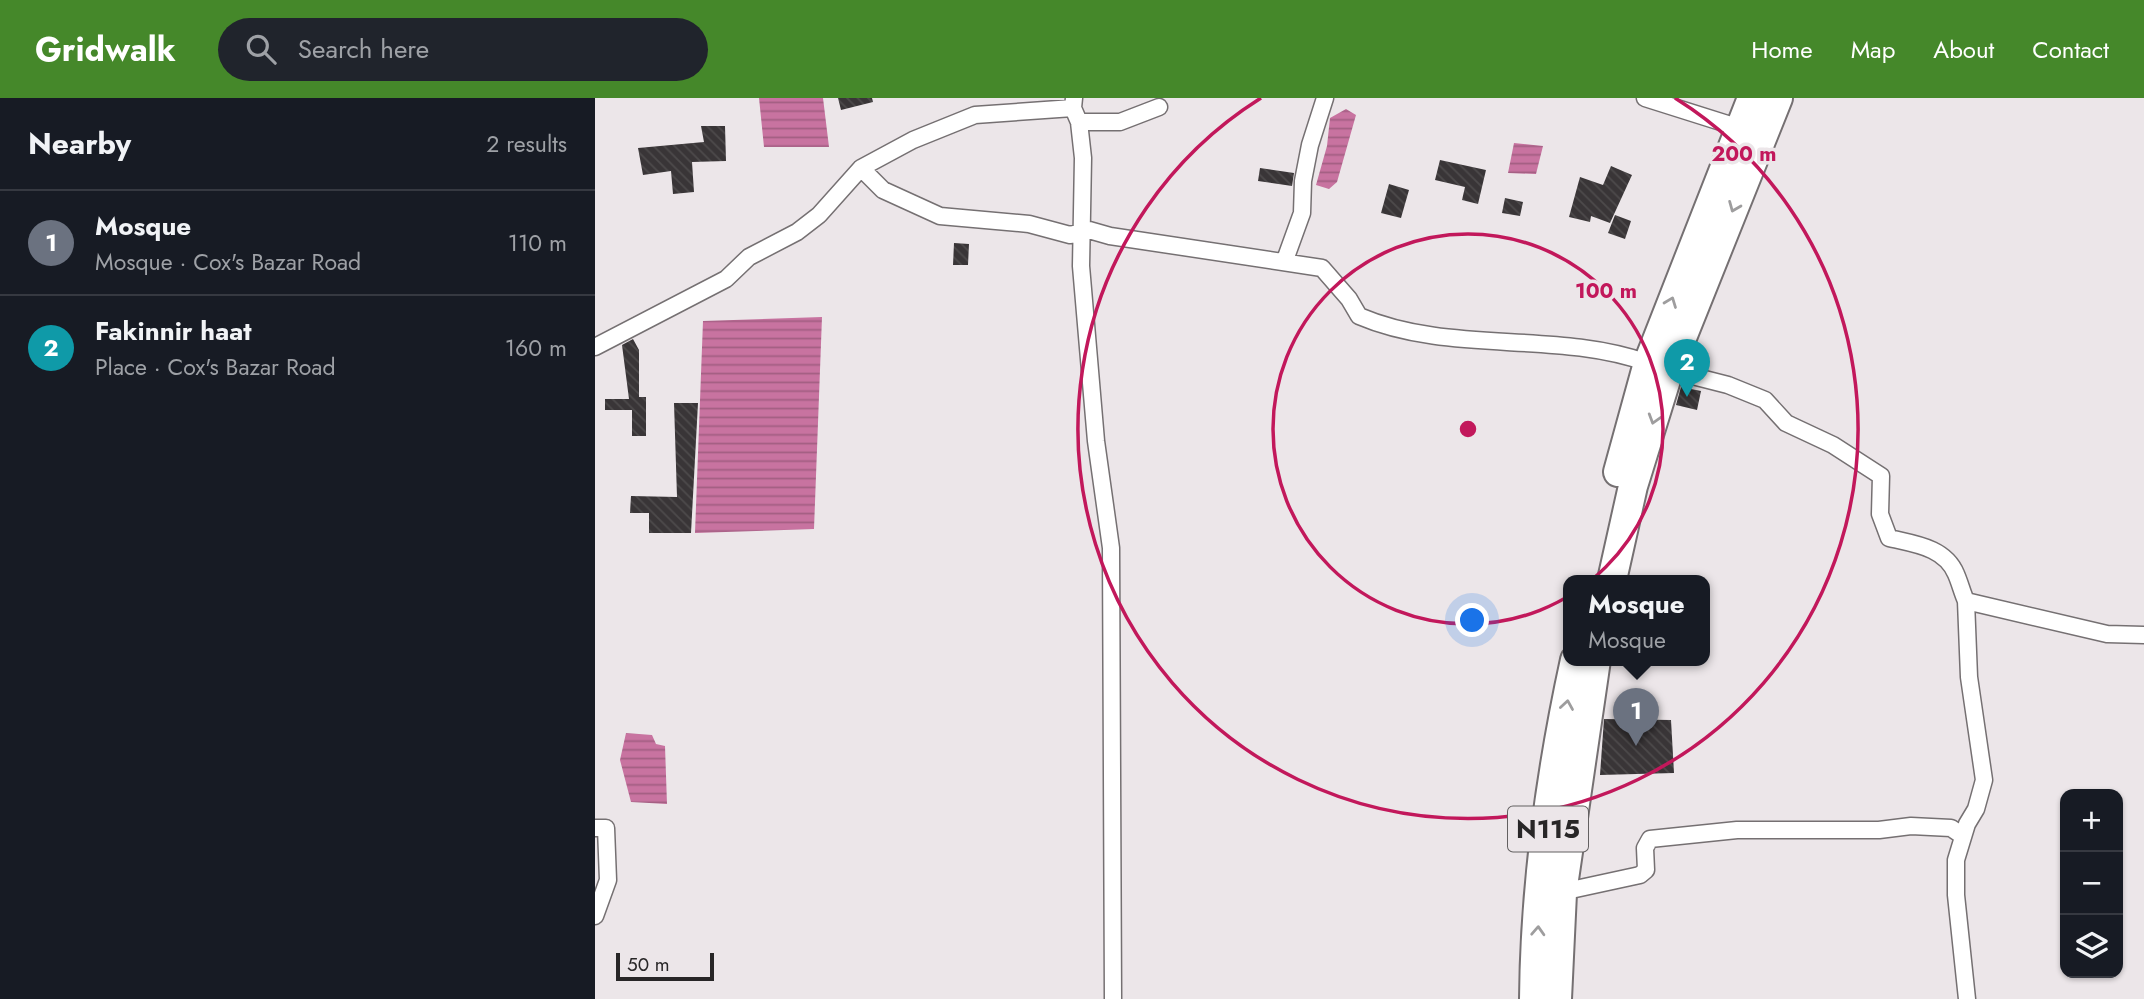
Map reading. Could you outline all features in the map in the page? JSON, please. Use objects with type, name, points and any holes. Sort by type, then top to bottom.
[{"type":"highway","points":[[1594,575],[1659,367],[1752,98]]},
{"type":"highway","points":[[1613,575],[1659,367],[1778,98]]},
{"type":"highway","name":"N115","points":[[1557,999],[1551,892],[1554,785],[1574,666]]},
{"type":"highway","name":"N115","points":[[1534,999],[1551,892],[1595,666]]},
{"type":"street","points":[[1285,260],[1302,213],[1303,181],[1310,145],[1325,98]]},
{"type":"street","points":[[1645,98],[1740,128]]},
{"type":"street","points":[[595,347],[726,279],[749,257],[797,232],[819,215],[861,168],[913,140],[975,115],[1075,109],[1120,122],[1159,107]]},
{"type":"street","points":[[1075,109],[1083,158],[1080,234],[1096,441],[1111,548],[1113,999]]},
{"type":"street","points":[[861,168],[883,190],[940,216],[1029,224],[1070,235],[1089,230],[1247,257],[1285,260],[1322,268],[1359,316],[1402,331],[1594,351],[1728,385],[1765,400],[1786,423],[1833,445],[1881,475],[1880,514],[1889,538],[1923,546],[1944,555],[1956,572],[1966,601],[1969,677],[1984,780],[1956,860],[1956,895],[1967,999]]},
{"type":"street","points":[[1966,601],[2107,634],[2117,632],[2144,635]]},
{"type":"street","points":[[1551,892],[1640,875],[1646,870],[1645,848],[1650,839],[1747,830],[1879,830],[1911,826],[1951,828],[1963,836]]},
{"type":"street","points":[[595,828],[606,828],[608,880],[595,916]]},
{"type":"shaded area","points":[[759,98],[823,98],[829,147],[764,147]]},
{"type":"shaded area","points":[[1346,109],[1356,115],[1337,182],[1329,189],[1316,185],[1327,146],[1330,118]]},
{"type":"shaded area","points":[[1514,143],[1543,146],[1536,174],[1508,173]]},
{"type":"shaded area","points":[[822,317],[814,529],[695,533],[703,321]]},
{"type":"shaded area","points":[[626,733],[652,735],[656,744],[665,746],[667,804],[631,802],[620,760]]},
{"type":"building","points":[[838,98],[872,98],[873,102],[841,110]]},
{"type":"building","points":[[701,126],[725,126],[726,161],[692,162],[694,192],[673,194],[671,171],[643,175],[638,148],[704,142]]},
{"type":"building","points":[[1440,160],[1486,170],[1478,204],[1462,200],[1465,187],[1435,180]]},
{"type":"building","points":[[1611,166],[1632,175],[1610,223],[1591,216],[1590,222],[1569,217],[1580,177],[1603,185]]},
{"type":"building","points":[[1260,168],[1294,173],[1292,186],[1258,181]]},
{"type":"building","points":[[1389,184],[1409,190],[1401,218],[1381,213]]},
{"type":"building","points":[[1505,198],[1523,202],[1520,216],[1502,213]]},
{"type":"building","points":[[1615,215],[1631,221],[1625,239],[1608,233]]},
{"type":"building","points":[[954,243],[969,244],[968,265],[953,265]]},
{"type":"building","points":[[633,339],[639,350],[639,397],[646,397],[646,436],[632,436],[632,410],[605,410],[605,399],[629,399],[622,345]]},
{"type":"building","points":[[1681,387],[1701,391],[1697,410],[1676,405]]},
{"type":"building","points":[[674,403],[698,403],[691,533],[649,533],[649,513],[630,513],[631,496],[677,497]]},
{"type":"building","points":[[1604,719],[1671,720],[1674,773],[1600,775]]},
{"type":"place","name":"Fakinnir haat","points":[[1687,397]]},
{"type":"place","name":"Mosque","points":[[1636,746]]}]
